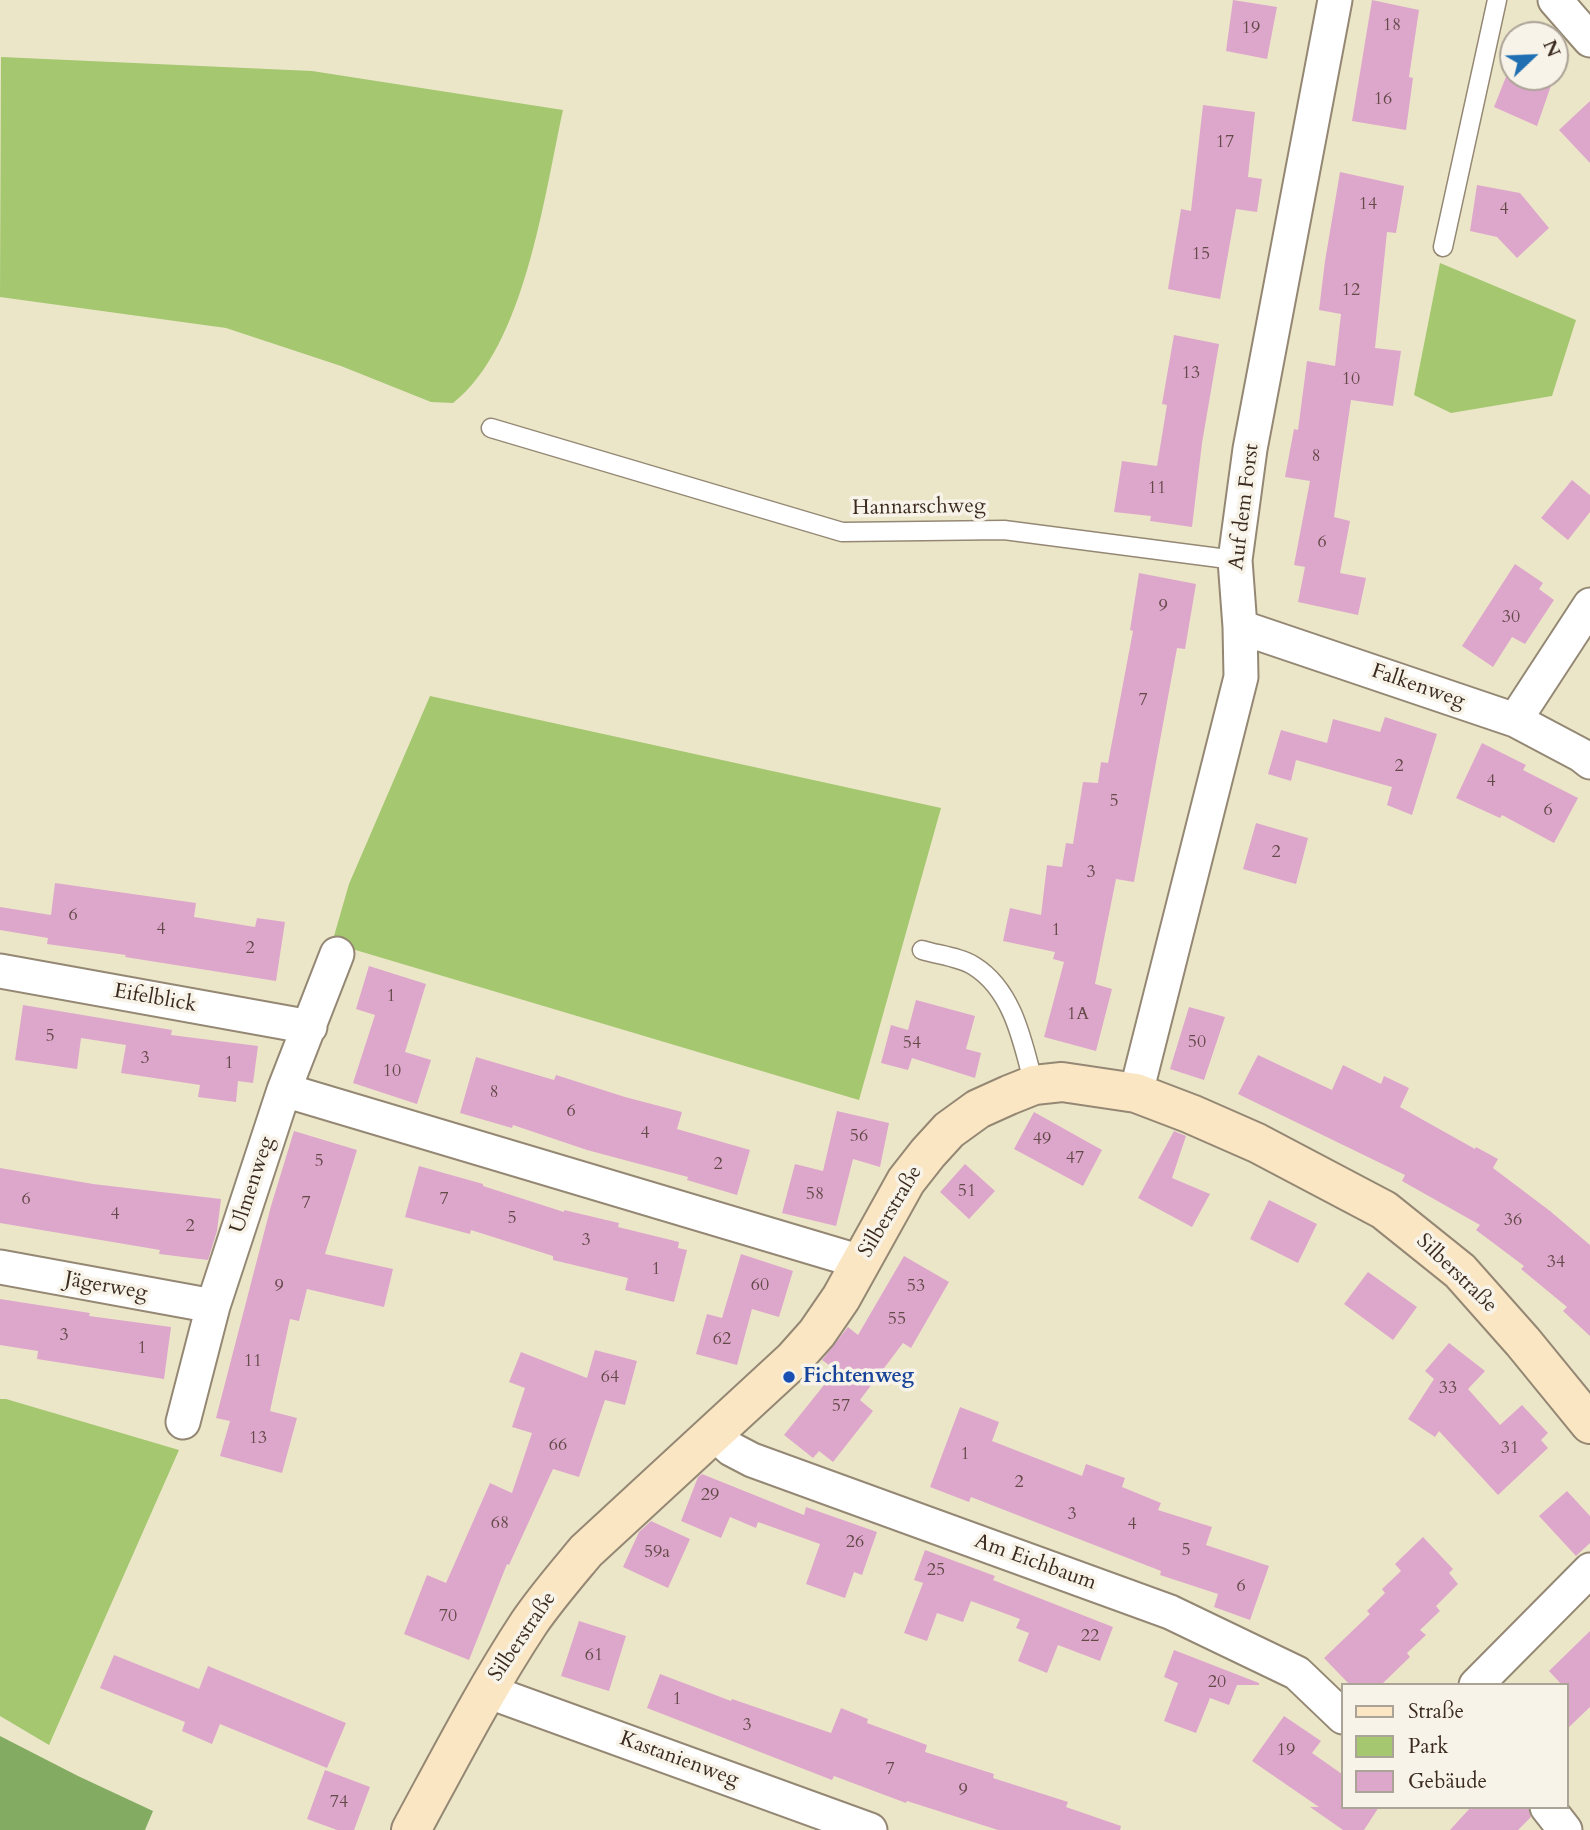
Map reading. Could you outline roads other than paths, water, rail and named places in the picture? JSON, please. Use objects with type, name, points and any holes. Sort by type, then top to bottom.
[{"type":"street","name":"Auf dem Forst","points":[[1136,1093],[1241,677],[1235,560],[1250,449],[1335,0]]},
{"type":"street","points":[[1555,0],[1590,40]]},
{"type":"street","points":[[1515,720],[1590,605]]},
{"type":"street","name":"Falkenweg","points":[[1240,627],[1515,720],[1590,762]]},
{"type":"street","name":"Ulmenweg","points":[[183,1422],[213,1306],[284,1090],[337,954]]},
{"type":"street","name":"Eifelblick","points":[[0,971],[310,1027]]},
{"type":"street","name":"Silberstraße","points":[[411,1830],[487,1691],[530,1621],[586,1551],[793,1360],[817,1333],[841,1298],[906,1181],[949,1129],[978,1109],[1034,1085],[1062,1082],[1136,1093],[1256,1143],[1384,1210],[1460,1271],[1590,1424]]},
{"type":"street","points":[[284,1090],[861,1262]]},
{"type":"street","name":"Jägerweg","points":[[0,1267],[213,1306]]},
{"type":"street","name":"Am Eichbaum","points":[[713,1433],[731,1449],[752,1460],[1170,1612],[1297,1672],[1342,1716]]},
{"type":"street","points":[[1478,1683],[1590,1570]]},
{"type":"street","name":"Kastanienweg","points":[[487,1691],[870,1830]]},
{"type":"street","points":[[1549,1809],[1565,1830]]},
{"type":"lane","points":[[1443,247],[1497,0]]},
{"type":"lane","name":"Hannarschweg","points":[[491,428],[842,532],[1004,530],[1235,560]]},
{"type":"lane","points":[[922,950],[973,965],[998,987],[1018,1025],[1034,1085]]},
{"type":"place","name":"Fichtenweg","points":[[789,1377]]}]
